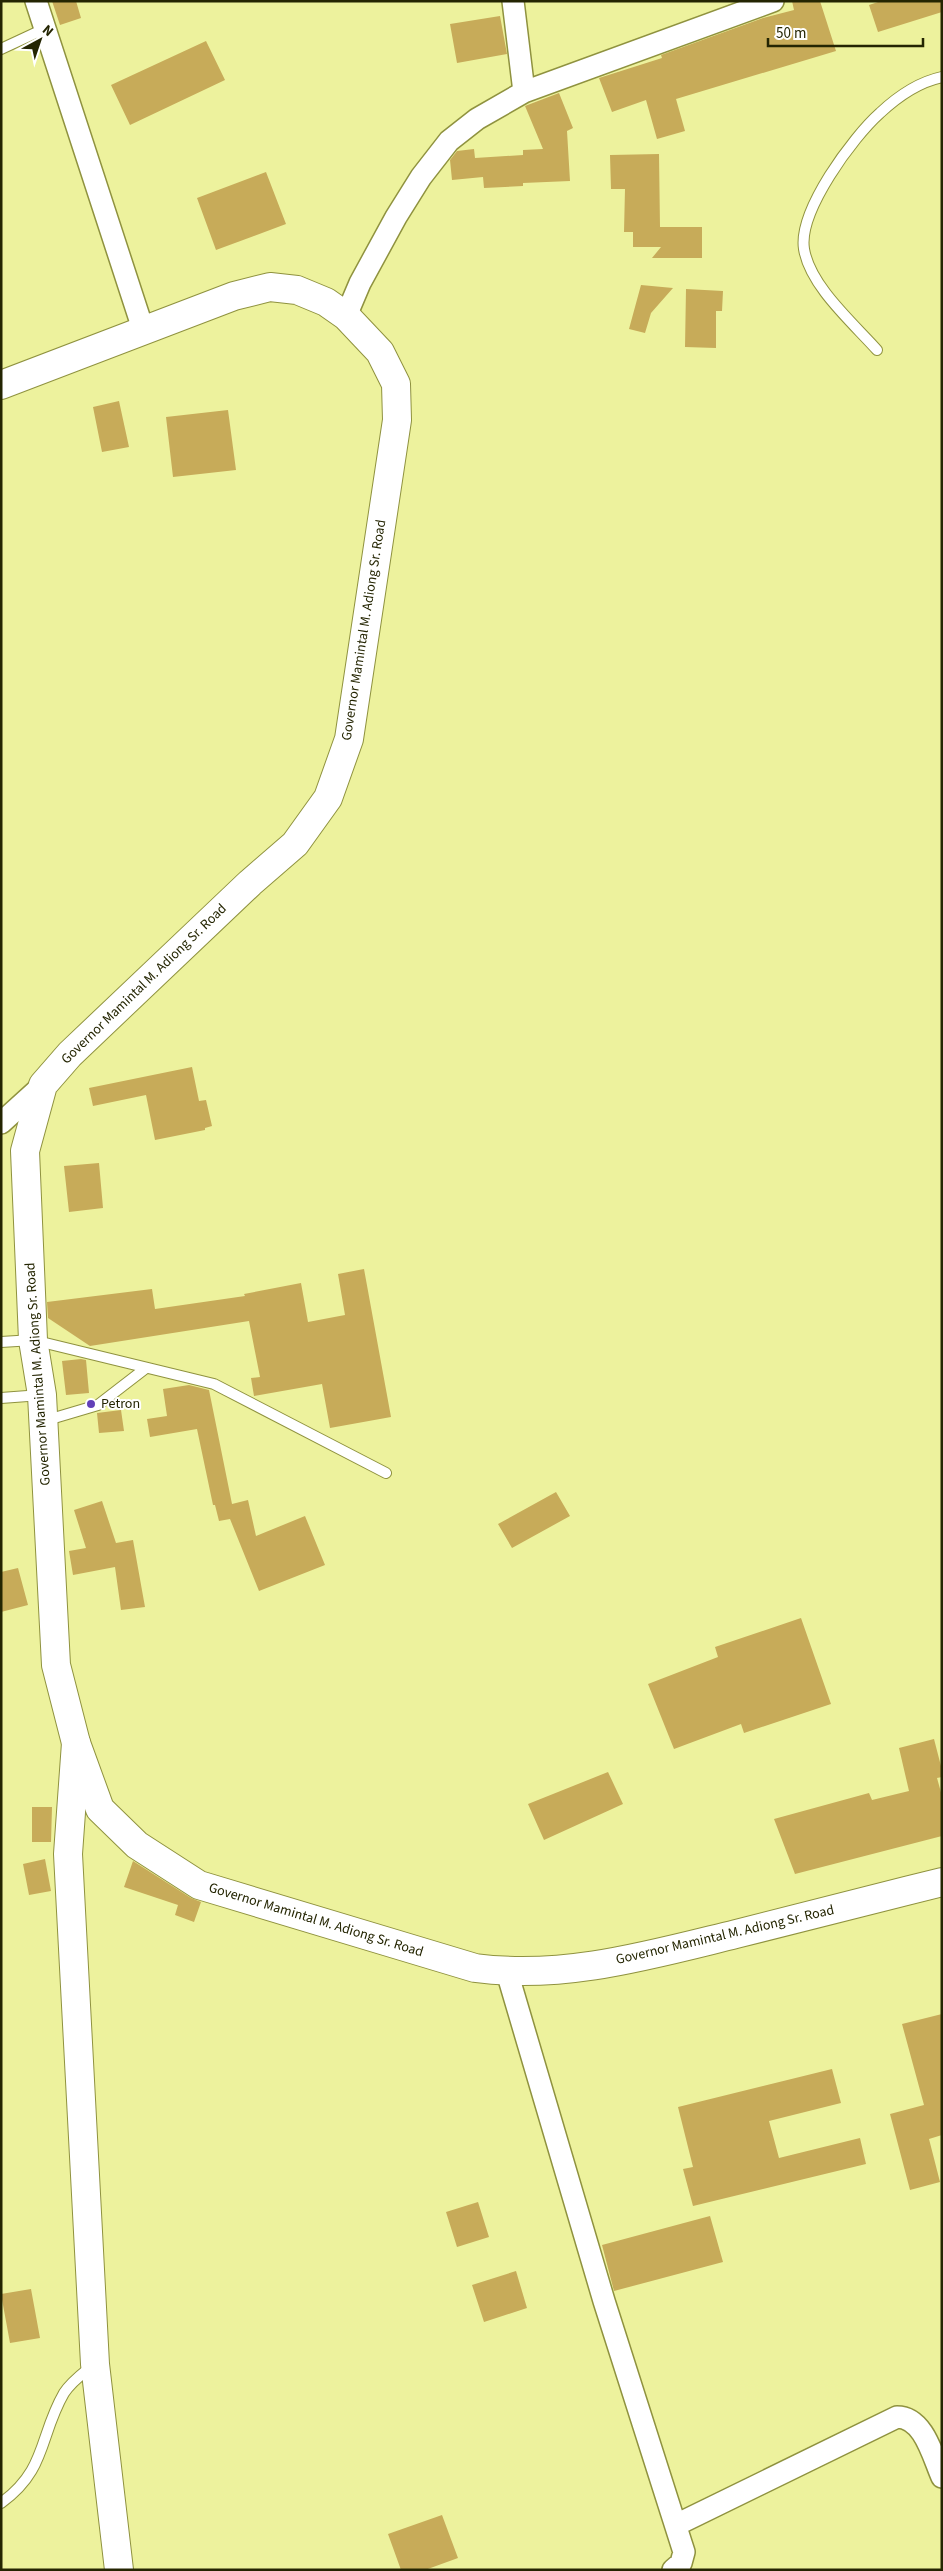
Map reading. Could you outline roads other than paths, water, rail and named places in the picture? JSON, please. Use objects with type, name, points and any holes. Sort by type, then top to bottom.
[{"type":"main road","name":"Governor Mamintal M. Adiong Sr. Road","points":[[1,385],[143,329],[234,296],[270,287],[297,290],[326,302],[346,316],[380,352],[396,384],[397,420],[349,739],[328,798],[295,844],[250,883],[82,1042],[43,1085],[25,1151],[33,1340],[43,1408],[56,1665],[76,1743],[100,1809],[137,1845],[199,1884],[475,1968],[507,1972],[549,1971],[638,1958],[942,1882]]},
{"type":"main road","points":[[76,1743],[68,1854],[95,2364],[119,2570]]},
{"type":"street","points":[[36,1],[143,329]]},
{"type":"street","points":[[513,1],[524,92]]},
{"type":"street","points":[[346,316],[360,283],[396,217],[422,177],[449,141],[477,119],[524,92],[773,1]]},
{"type":"street","points":[[1,1123],[43,1085]]},
{"type":"street","points":[[507,1972],[604,2301],[684,2552],[681,2563],[673,2570]]},
{"type":"street","points":[[676,2526],[897,2417],[910,2420],[922,2432],[942,2477]]},
{"type":"lane","points":[[1,50],[44,29]]},
{"type":"lane","points":[[876,350],[813,274],[804,248],[808,218],[820,190],[853,144],[879,113],[910,90],[942,78]]},
{"type":"lane","points":[[1,1342],[33,1340],[214,1384],[386,1473]]},
{"type":"lane","points":[[1,1398],[43,1408],[98,1405],[146,1368]]},
{"type":"lane","points":[[1,2503],[14,2494],[33,2472],[64,2393],[76,2378],[95,2364]]},
{"type":"place","name":"Petron","points":[[91,1404]]}]
